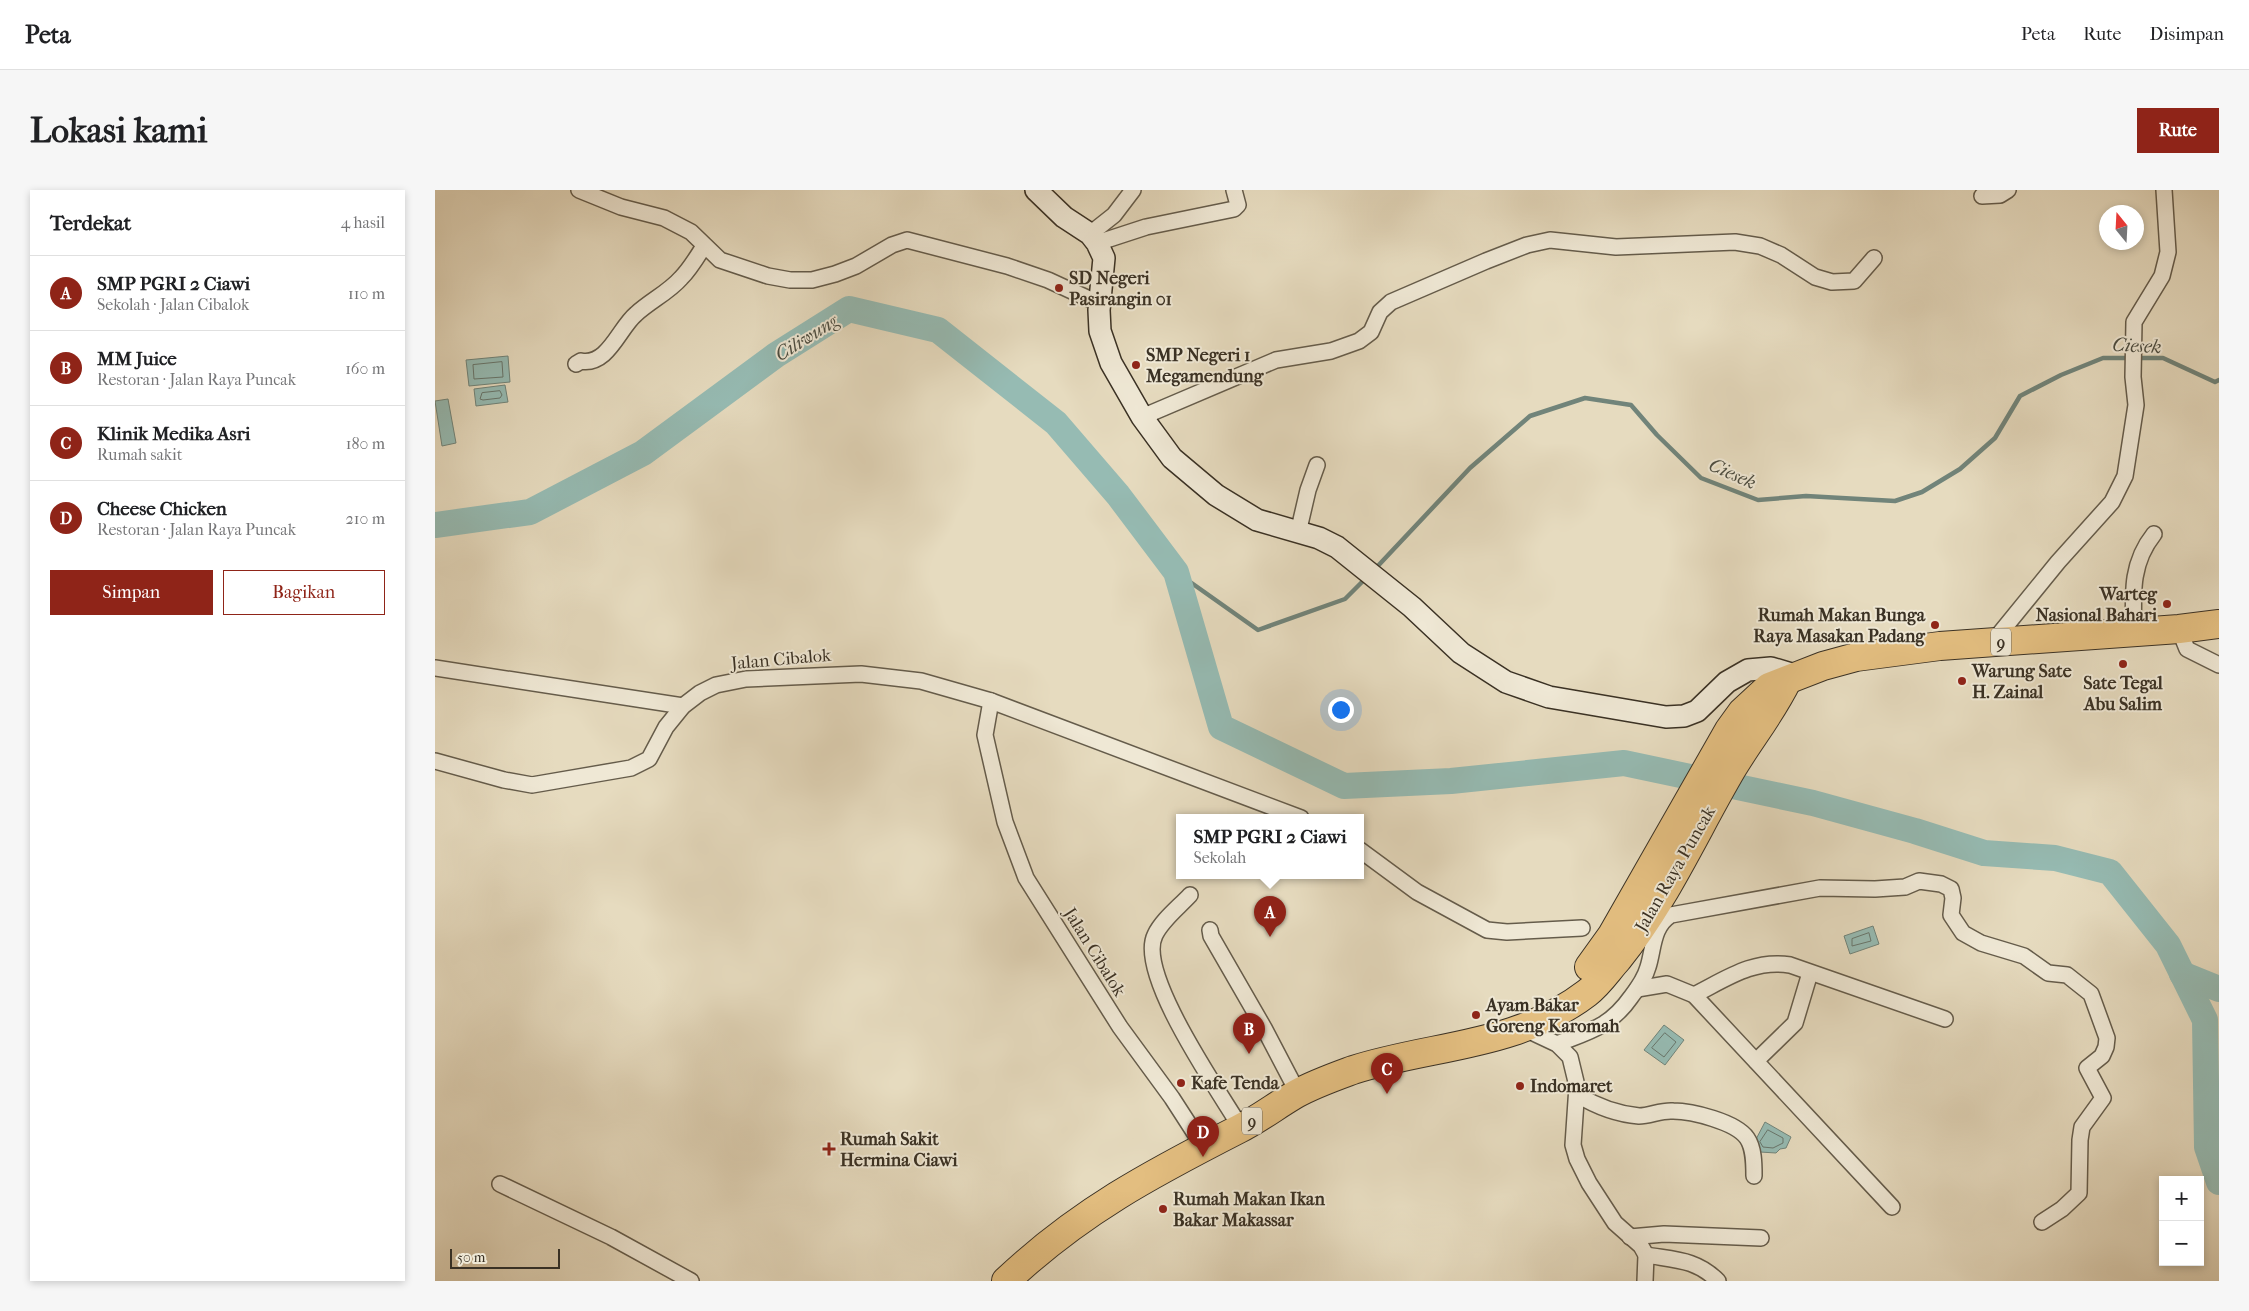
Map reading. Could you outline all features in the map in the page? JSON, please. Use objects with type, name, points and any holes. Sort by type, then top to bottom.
[{"type":"highway","name":"Jalan Raya Puncak","points":[[1006,1281],[1039,1252],[1106,1201],[1203,1146],[1241,1128],[1298,1093],[1330,1078],[1357,1069],[1484,1041],[1538,1020],[1595,960],[1612,935],[1729,730],[1742,712],[1783,685],[1856,657],[1939,646],[2179,629],[2219,624]]},
{"type":"main road","points":[[1036,190],[1064,217],[1094,238],[1104,258],[1099,331],[1111,363],[1143,417],[1172,458],[1216,495],[1257,520],[1325,541],[1348,556],[1412,607],[1447,641],[1484,669],[1506,682],[1549,697],[1656,715],[1684,716],[1697,711],[1727,682],[1748,670],[1771,668],[1783,685]]},
{"type":"street","points":[[579,190],[621,207],[663,218],[691,232],[703,246],[720,260],[768,276],[797,280],[835,274],[856,266],[892,245],[907,240],[1007,266],[1056,284],[1100,304]]},
{"type":"street","points":[[1094,238],[1133,190]]},
{"type":"street","points":[[1094,238],[1234,209],[1238,205],[1234,190]]},
{"type":"street","points":[[1982,196],[2000,194],[2008,190]]},
{"type":"street","points":[[1992,642],[2058,562],[2112,502],[2120,489],[2128,462],[2136,405],[2133,377],[2134,322],[2166,265],[2168,220],[2164,190]]},
{"type":"street","points":[[1143,417],[1276,360],[1331,350],[1359,341],[1371,332],[1380,312],[1391,302],[1486,261],[1542,241],[1617,247],[1735,242],[1760,246],[1774,252],[1815,278],[1832,282],[1854,280],[1874,258]]},
{"type":"street","points":[[576,364],[581,361],[589,362],[616,342],[623,326],[636,313],[681,279],[703,246]]},
{"type":"street","points":[[1298,533],[1317,465]]},
{"type":"street","points":[[2134,632],[2133,601],[2136,566],[2141,551],[2154,534]]},
{"type":"street","points":[[2179,629],[2187,649],[2219,664]]},
{"type":"street","points":[[435,668],[683,706]]},
{"type":"street","name":"Jalan Cibalok","points":[[435,761],[504,780],[532,785],[631,768],[649,759],[666,727],[683,706],[705,690],[729,682],[838,673],[921,681],[991,701],[1290,814]]},
{"type":"street","name":"Jalan Cibalok","points":[[991,701],[985,736],[1005,822],[1026,878],[1119,1026],[1172,1098],[1203,1146]]},
{"type":"street","points":[[1364,853],[1424,897],[1487,930],[1501,932],[1582,928]]},
{"type":"street","points":[[1557,1044],[1603,1026],[1620,1012],[1637,989],[1648,967],[1656,933],[1666,918],[1677,913],[1820,888],[1875,889],[1905,887],[1919,881],[1947,887],[1953,895],[1951,915],[1963,933],[1981,943],[2024,956],[2048,973],[2067,975],[2075,980],[2091,994],[2104,1026],[2107,1038],[2105,1050],[2087,1068],[2103,1098],[2083,1127],[2080,1140],[2079,1193],[2063,1208],[2042,1222]]},
{"type":"street","points":[[1190,894],[1155,934],[1152,960],[1168,1004],[1241,1128]]},
{"type":"street","points":[[1209,930],[1298,1093]]},
{"type":"street","points":[[1694,995],[1752,966],[1772,962],[1790,965],[1945,1019]]},
{"type":"street","points":[[1756,1061],[1795,1023],[1810,973]]},
{"type":"street","points":[[1637,989],[1667,984],[1694,995],[1893,1207]]},
{"type":"street","points":[[1538,1020],[1570,1057],[1574,1065],[1577,1095],[1573,1145],[1577,1159],[1589,1183],[1615,1223],[1641,1246],[1646,1256],[1645,1281]]},
{"type":"street","points":[[1577,1095],[1604,1108],[1641,1116],[1664,1111],[1685,1112],[1714,1120],[1738,1130],[1751,1144],[1755,1176]]},
{"type":"street","points":[[500,1184],[611,1237],[691,1281]]},
{"type":"street","points":[[1630,1237],[1664,1234],[1761,1238]]},
{"type":"street","points":[[1646,1256],[1689,1262],[1704,1268],[1719,1281]]},
{"type":"water","points":[[508,356],[510,382],[469,386],[466,360]]},
{"type":"water","points":[[505,385],[508,402],[476,406],[474,389]]},
{"type":"water","points":[[448,399],[456,443],[442,446],[435,401]]},
{"type":"water","points":[[1873,926],[1879,944],[1850,954],[1844,936]]},
{"type":"water","points":[[1664,1025],[1684,1040],[1665,1065],[1644,1050]]},
{"type":"water","points":[[1765,1122],[1791,1137],[1786,1148],[1780,1149],[1776,1153],[1760,1152],[1754,1143]]},
{"type":"waterway","name":"Ciliwung","points":[[435,525],[530,512],[643,453],[776,355],[849,309],[938,330],[1056,423],[1118,495],[1176,572],[1221,727],[1344,786],[1451,781],[1624,763],[1813,803],[1915,831],[1984,853],[2055,858],[2110,872],[2168,945],[2205,1020],[2207,1147],[2219,1182]]},
{"type":"waterway","name":"Ciesek","points":[[1375,569],[1470,468],[1530,416],[1585,398],[1631,405],[1657,435],[1701,478],[1758,500],[1806,496],[1895,501],[1922,492],[1960,469],[1995,438],[2020,396],[2061,375],[2103,358],[2163,358],[2215,382],[2219,380]]},
{"type":"waterway","points":[[1176,572],[1258,630],[1345,599],[1366,578]]},
{"type":"waterway","points":[[2182,974],[2219,989]]},
{"type":"place","name":"SD Negeri Pasirangin 01","points":[[1059,288]]},
{"type":"place","name":"SMP Negeri 1 Megamendung","points":[[1136,365]]},
{"type":"place","name":"Warteg Nasional Bahari","points":[[2167,604]]},
{"type":"place","name":"Rumah Makan Bunga Raya Masakan Padang","points":[[1935,625]]},
{"type":"place","name":"Sate Tegal Abu Salim","points":[[2123,664]]},
{"type":"place","name":"Warung Sate H. Zainal","points":[[1962,681]]},
{"type":"place","name":"SMP PGRI 2 Ciawi","points":[[1270,937]]},
{"type":"place","name":"Ayam Bakar Goreng Karomah","points":[[1476,1015]]},
{"type":"place","name":"MM Juice","points":[[1249,1054]]},
{"type":"place","name":"Kafe Tenda","points":[[1181,1083]]},
{"type":"place","name":"Indomaret","points":[[1520,1086]]},
{"type":"place","name":"Klinik Medika Asri","points":[[1387,1094]]},
{"type":"place","name":"Rumah Sakit Hermina Ciawi","points":[[829,1149]]},
{"type":"place","name":"Cheese Chicken","points":[[1203,1157]]},
{"type":"place","name":"Rumah Makan Ikan Bakar Makassar","points":[[1163,1209]]}]
